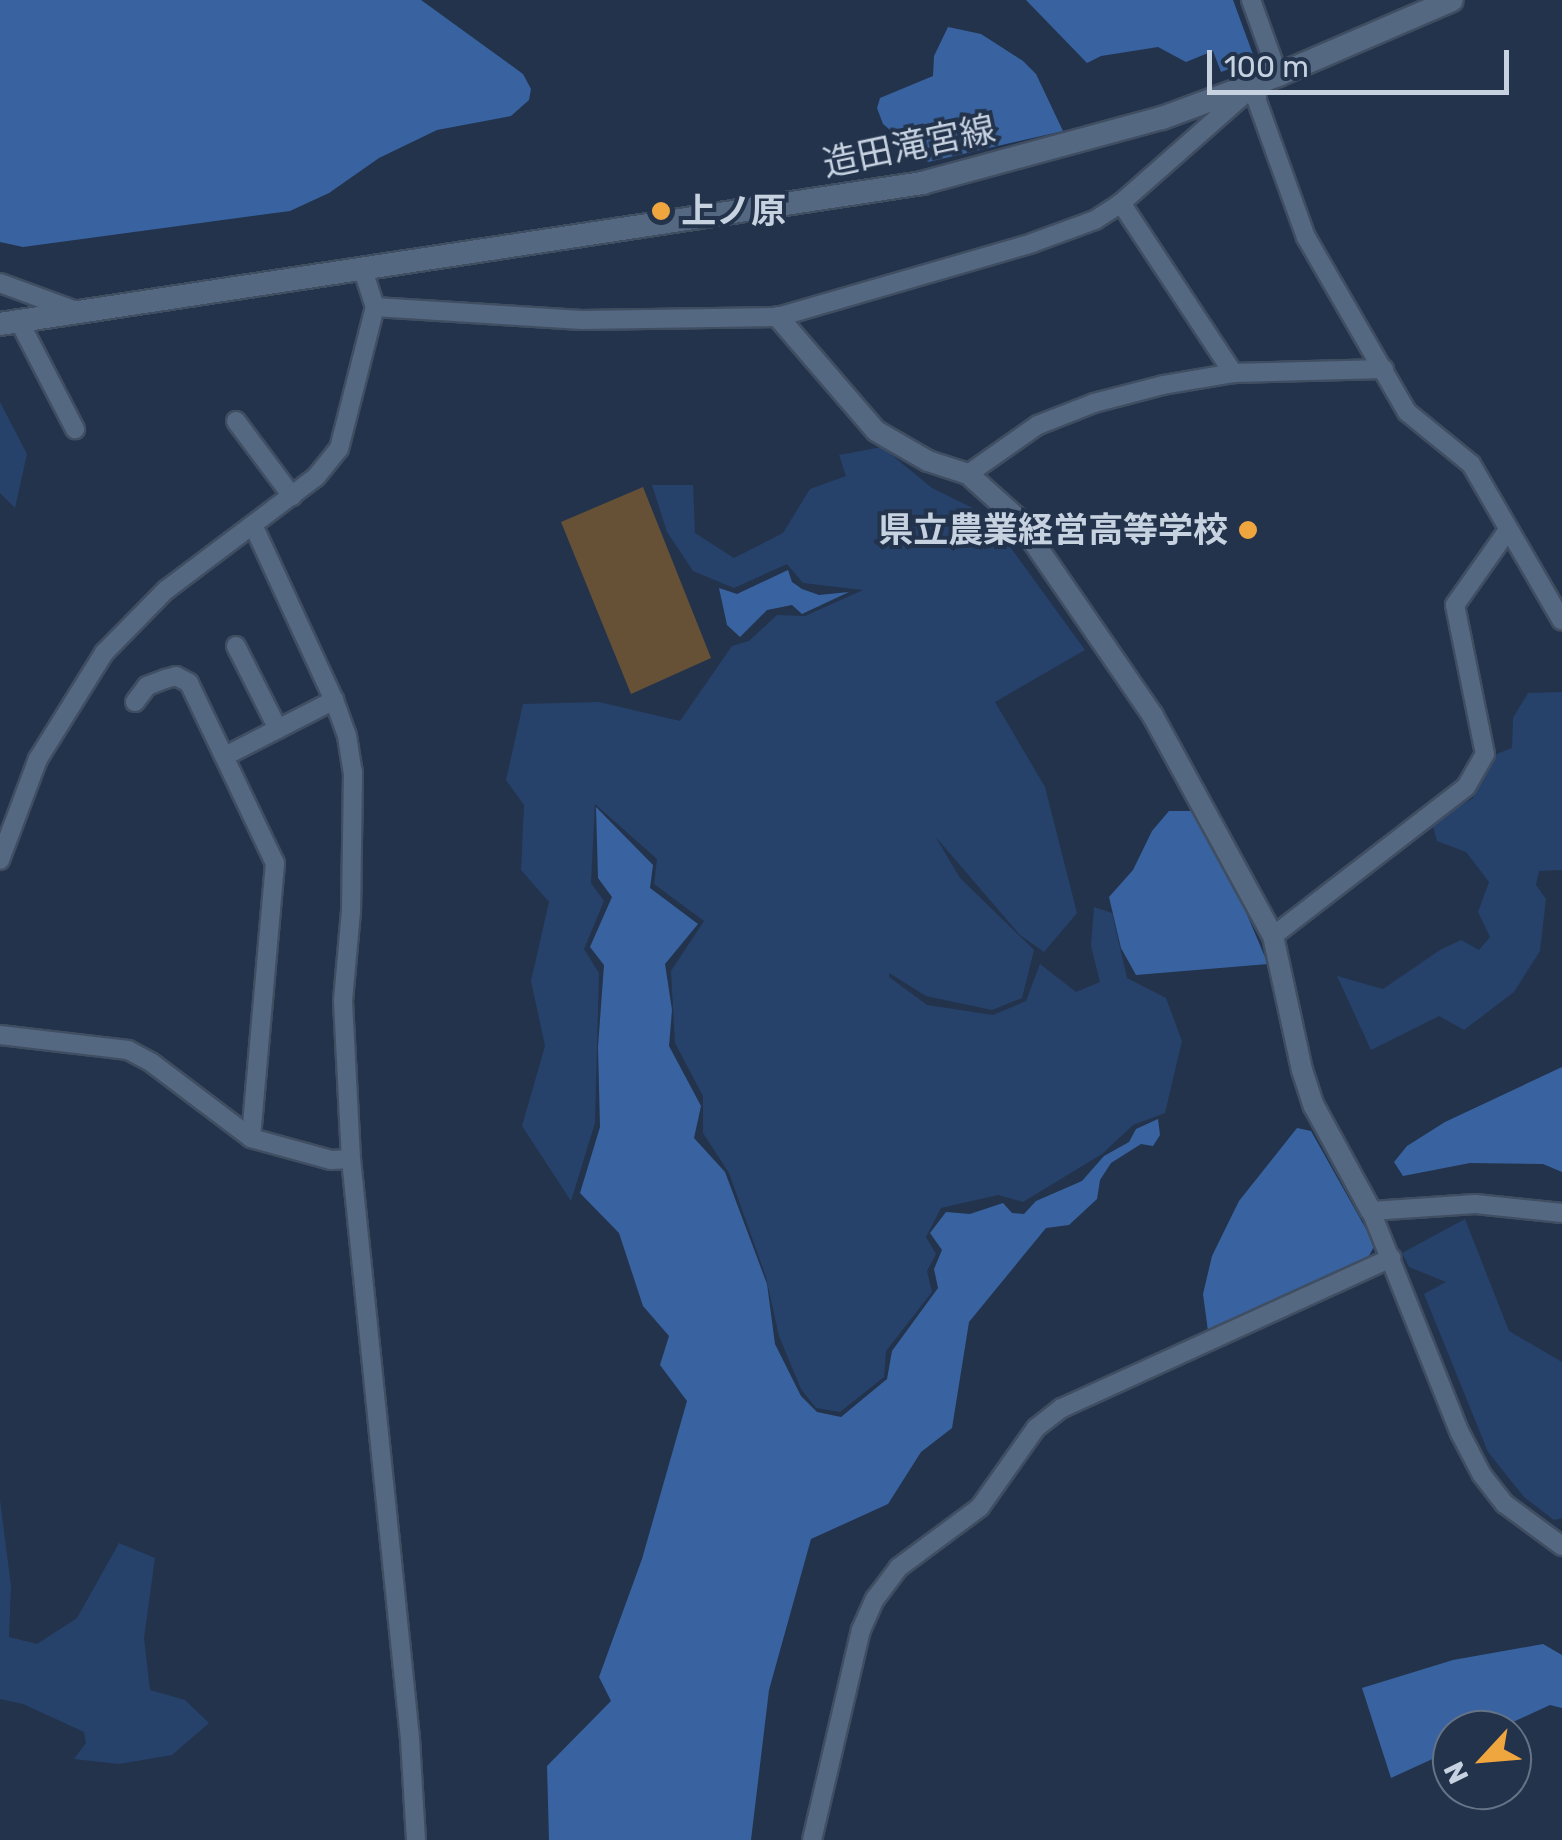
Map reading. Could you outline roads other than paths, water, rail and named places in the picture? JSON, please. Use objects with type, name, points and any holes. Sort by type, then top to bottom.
[{"type":"main road","name":"造田滝宮線","points":[[10,322],[922,183],[1162,118],[1268,79],[1452,0]]},
{"type":"street","points":[[1251,0],[1268,79],[1256,101],[1306,238],[1407,412],[1471,464],[1562,621]]},
{"type":"street","points":[[376,307],[582,320],[778,318],[1032,243],[1095,220],[1268,79]]},
{"type":"street","points":[[1121,202],[1233,373]]},
{"type":"street","points":[[0,860],[38,760],[104,653],[166,590],[316,477],[339,448],[376,307],[364,269]]},
{"type":"street","points":[[0,283],[80,312]]},
{"type":"street","points":[[778,318],[876,431],[928,460],[968,474],[1017,518],[1153,716],[1273,936],[1308,1088],[1371,1211],[1460,1433],[1482,1475],[1505,1504],[1562,1546]]},
{"type":"street","points":[[10,322],[75,429]]},
{"type":"street","points":[[968,474],[1038,425],[1094,403],[1233,373],[1384,369]]},
{"type":"street","points":[[236,421],[292,496]]},
{"type":"street","points":[[254,527],[334,700],[347,736],[353,772],[352,911],[343,1001],[351,1160],[410,1739],[416,1840]]},
{"type":"street","points":[[1273,936],[1466,787],[1485,754],[1455,605],[1508,530]]},
{"type":"street","points":[[236,646],[278,729]]},
{"type":"street","points":[[135,702],[147,686],[165,679],[176,676],[189,682],[275,863],[251,1138]]},
{"type":"street","points":[[233,752],[334,700]]},
{"type":"street","points":[[0,1035],[128,1050],[152,1063],[251,1138],[330,1160],[351,1160]]},
{"type":"street","points":[[1371,1211],[1475,1204],[1562,1213]]},
{"type":"street","points":[[812,1840],[861,1630],[876,1600],[898,1568],[980,1507],[1036,1428],[1078,1400],[1391,1258]]},
{"type":"place","name":"上ノ原","points":[[661,211]]},
{"type":"place","name":"県立農業経営高等学校","points":[[1248,530]]}]
